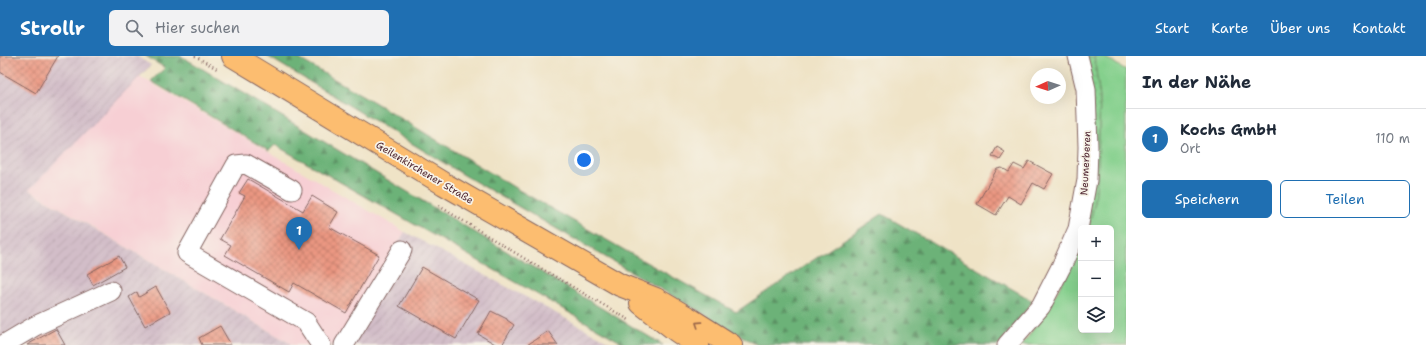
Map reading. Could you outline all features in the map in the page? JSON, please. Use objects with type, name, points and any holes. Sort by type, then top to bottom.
[{"type":"main road","name":"Geilenkirchener Straße","points":[[233,56],[444,184],[620,285],[656,299],[690,318],[731,345]]},
{"type":"main road","name":"Geilenkirchener Straße","points":[[620,285],[671,327],[698,345]]},
{"type":"lane","name":"Neumerberen","points":[[1012,339],[1041,306],[1061,267],[1078,228],[1087,180],[1088,147],[1086,89],[1078,56]]},
{"type":"lane","points":[[292,190],[246,164],[236,165],[187,253],[306,322],[321,345]]},
{"type":"lane","points":[[344,345],[402,250]]},
{"type":"lane","points":[[3,345],[35,326],[111,291]]},
{"type":"shaded area","points":[[0,56],[136,56],[151,65],[29,190],[293,345],[0,345]]},
{"type":"shaded area","points":[[139,76],[405,232],[337,345],[293,345],[28,189]]},
{"type":"shaded area","points":[[405,232],[615,345],[337,345]]},
{"type":"green space","points":[[146,56],[181,56],[663,345],[626,345],[275,145],[269,151],[151,81],[165,68]]},
{"type":"green space","points":[[267,56],[294,56],[374,102],[517,189],[736,312],[882,214],[1033,301],[999,345],[757,345],[469,178]]},
{"type":"green space","points":[[1082,56],[1094,56],[1100,98],[1098,167],[1095,202],[1088,225]]},
{"type":"green space","points":[[1094,56],[1103,56],[1126,70],[1126,345],[1021,345],[1028,337],[1057,292],[1078,253],[1078,333],[1114,333],[1114,225],[1089,225],[1095,202],[1098,167],[1100,98]]},
{"type":"building","points":[[0,56],[58,56],[36,93],[0,72]]},
{"type":"building","points":[[997,147],[1005,152],[1000,160],[992,156]]},
{"type":"building","points":[[1029,161],[1053,174],[1044,189],[1033,183],[1021,204],[1008,196],[996,215],[977,204],[997,169],[1002,168],[1009,172],[1014,164],[1024,169]]},
{"type":"building","points":[[248,179],[303,211],[312,196],[338,212],[329,227],[379,255],[346,313],[294,283],[289,292],[225,255],[231,245],[220,239],[245,196],[239,193]]},
{"type":"building","points":[[119,256],[125,267],[93,285],[87,274]]},
{"type":"building","points":[[422,267],[479,300],[456,339],[399,306]]},
{"type":"building","points":[[156,287],[170,312],[145,326],[129,297],[137,292],[139,297]]},
{"type":"building","points":[[491,311],[507,319],[514,325],[502,345],[497,345],[478,334]]},
{"type":"building","points":[[220,326],[231,345],[202,345],[199,338]]},
{"type":"building","points":[[56,329],[65,345],[27,345]]},
{"type":"building","points":[[548,331],[558,345],[527,345]]},
{"type":"place","name":"Kochs GmbH","points":[[299,250]]}]
